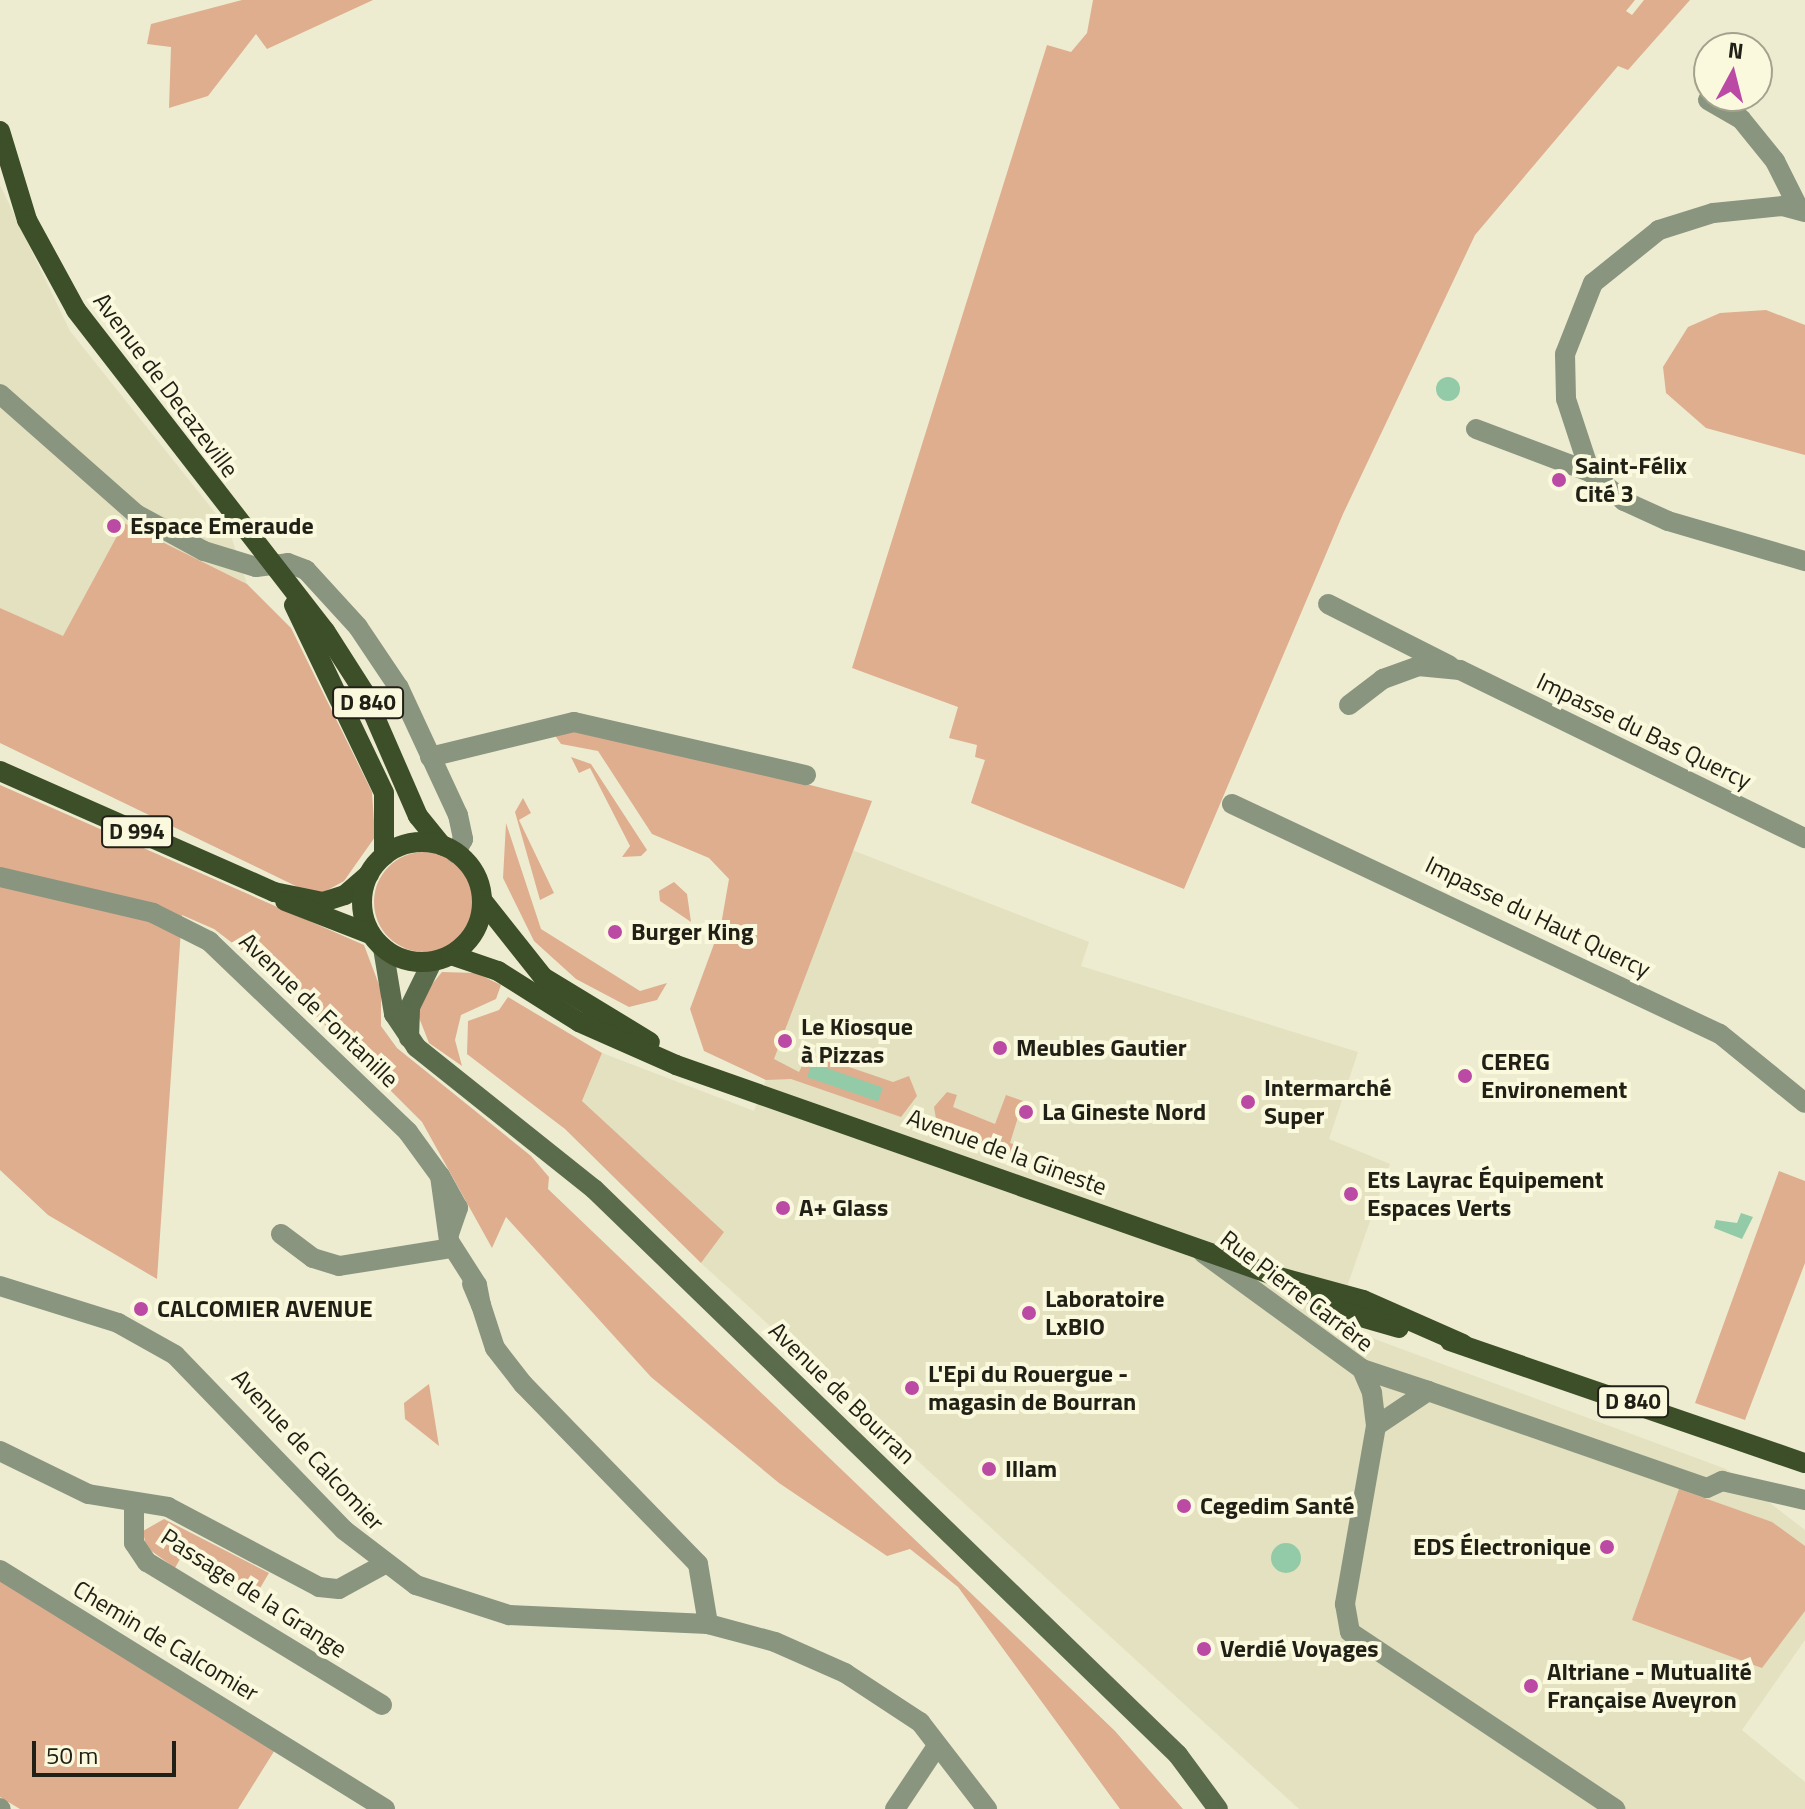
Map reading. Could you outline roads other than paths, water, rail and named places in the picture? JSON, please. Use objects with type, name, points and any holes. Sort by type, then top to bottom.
[{"type":"main road","name":"Avenue de Decazeville","points":[[0,131],[27,220],[76,310],[277,569],[364,692],[411,802],[449,850]]},
{"type":"main road","name":"Avenue de Decazeville","points":[[277,569],[369,752],[384,793],[384,856]]},
{"type":"main road","name":"D 994","points":[[0,771],[274,892],[323,902],[345,895],[369,874]]},
{"type":"main road","points":[[409,1038],[410,1007],[442,958],[474,932],[482,900],[473,870],[449,850],[411,843],[384,856],[369,874],[362,904],[376,941],[442,958]]},
{"type":"main road","name":"D 994","points":[[274,892],[292,907],[376,941]]},
{"type":"main road","name":"D 840","points":[[482,900],[543,977],[717,1077]]},
{"type":"main road","name":"Avenue de Bourran","points":[[376,941],[394,1014],[409,1038],[594,1189],[1178,1755],[1218,1809]]},
{"type":"main road","name":"D 840","points":[[442,958],[498,971],[611,1038],[717,1077]]},
{"type":"main road","name":"Avenue de la Gineste","points":[[717,1077],[1279,1277],[1363,1300],[1463,1344],[1805,1463]]},
{"type":"street","points":[[1590,472],[1566,399],[1565,354],[1593,283],[1659,230],[1713,213],[1802,211],[1775,161],[1741,119],[1729,112]]},
{"type":"street","points":[[0,394],[136,514],[204,551],[277,569],[288,563],[306,570],[358,627],[399,688],[458,815],[463,839],[449,850]]},
{"type":"street","points":[[1476,429],[1590,472],[1624,501],[1668,521],[1805,561]]},
{"type":"street","name":"Impasse du Bas Quercy","points":[[1328,604],[1805,838]]},
{"type":"street","name":"Impasse du Bas Quercy","points":[[1349,705],[1383,679],[1418,666],[1460,670]]},
{"type":"street","points":[[430,757],[574,722],[806,775]]},
{"type":"street","name":"Impasse du Haut Quercy","points":[[1232,804],[1720,1034],[1805,1103]]},
{"type":"street","name":"Avenue de Fontanille","points":[[0,877],[153,913],[209,941],[408,1132],[440,1176],[458,1208],[450,1241]]},
{"type":"street","points":[[281,1234],[313,1258],[339,1266],[450,1241],[481,1305],[495,1348],[523,1384],[698,1564],[708,1624]]},
{"type":"street","name":"Rue Pierre Carrère","points":[[1193,1246],[1362,1369],[1376,1426],[1345,1604],[1350,1632],[1615,1809]]},
{"type":"street","name":"Avenue de Calcomier","points":[[0,1286],[118,1323],[175,1355],[383,1565],[465,1605],[509,1615],[708,1624],[823,1661],[902,1713],[938,1747],[987,1809]]},
{"type":"street","points":[[1362,1369],[1707,1488],[1722,1481],[1805,1500]]},
{"type":"street","points":[[1376,1426],[1428,1391]]},
{"type":"street","points":[[0,1451],[88,1494],[134,1504],[168,1507],[319,1587],[339,1589],[383,1565]]},
{"type":"street","name":"Passage de la Grange","points":[[134,1504],[134,1543],[147,1562],[382,1705]]},
{"type":"street","name":"Chemin de Calcomier","points":[[0,1570],[385,1809]]},
{"type":"street","points":[[895,1809],[924,1775],[938,1747]]},
{"type":"place","name":"Saint-Félix Cité 3","points":[[1559,480]]},
{"type":"place","name":"Espace Emeraude","points":[[114,526]]},
{"type":"place","name":"Burger King","points":[[615,932]]},
{"type":"place","name":"Le Kiosque à Pizzas","points":[[785,1041]]},
{"type":"place","name":"Meubles Gautier","points":[[1000,1048]]},
{"type":"place","name":"CEREG Environement","points":[[1465,1076]]},
{"type":"place","name":"Intermarché Super","points":[[1248,1102]]},
{"type":"place","name":"La Gineste Nord","points":[[1026,1112]]},
{"type":"place","name":"Ets Layrac Équipement Espaces Verts","points":[[1351,1194]]},
{"type":"place","name":"A+ Glass","points":[[783,1208]]},
{"type":"place","name":"CALCOMIER AVENUE","points":[[141,1309]]},
{"type":"place","name":"Laboratoire LxBIO","points":[[1029,1313]]},
{"type":"place","name":"L'Epi du Rouergue - magasin de Bourran","points":[[912,1388]]},
{"type":"place","name":"Illam","points":[[989,1469]]},
{"type":"place","name":"Cegedim Santé","points":[[1184,1506]]},
{"type":"place","name":"EDS Électronique","points":[[1607,1547]]},
{"type":"place","name":"Verdié Voyages","points":[[1204,1649]]},
{"type":"place","name":"Altriane - Mutualité Française Aveyron","points":[[1531,1686]]}]
